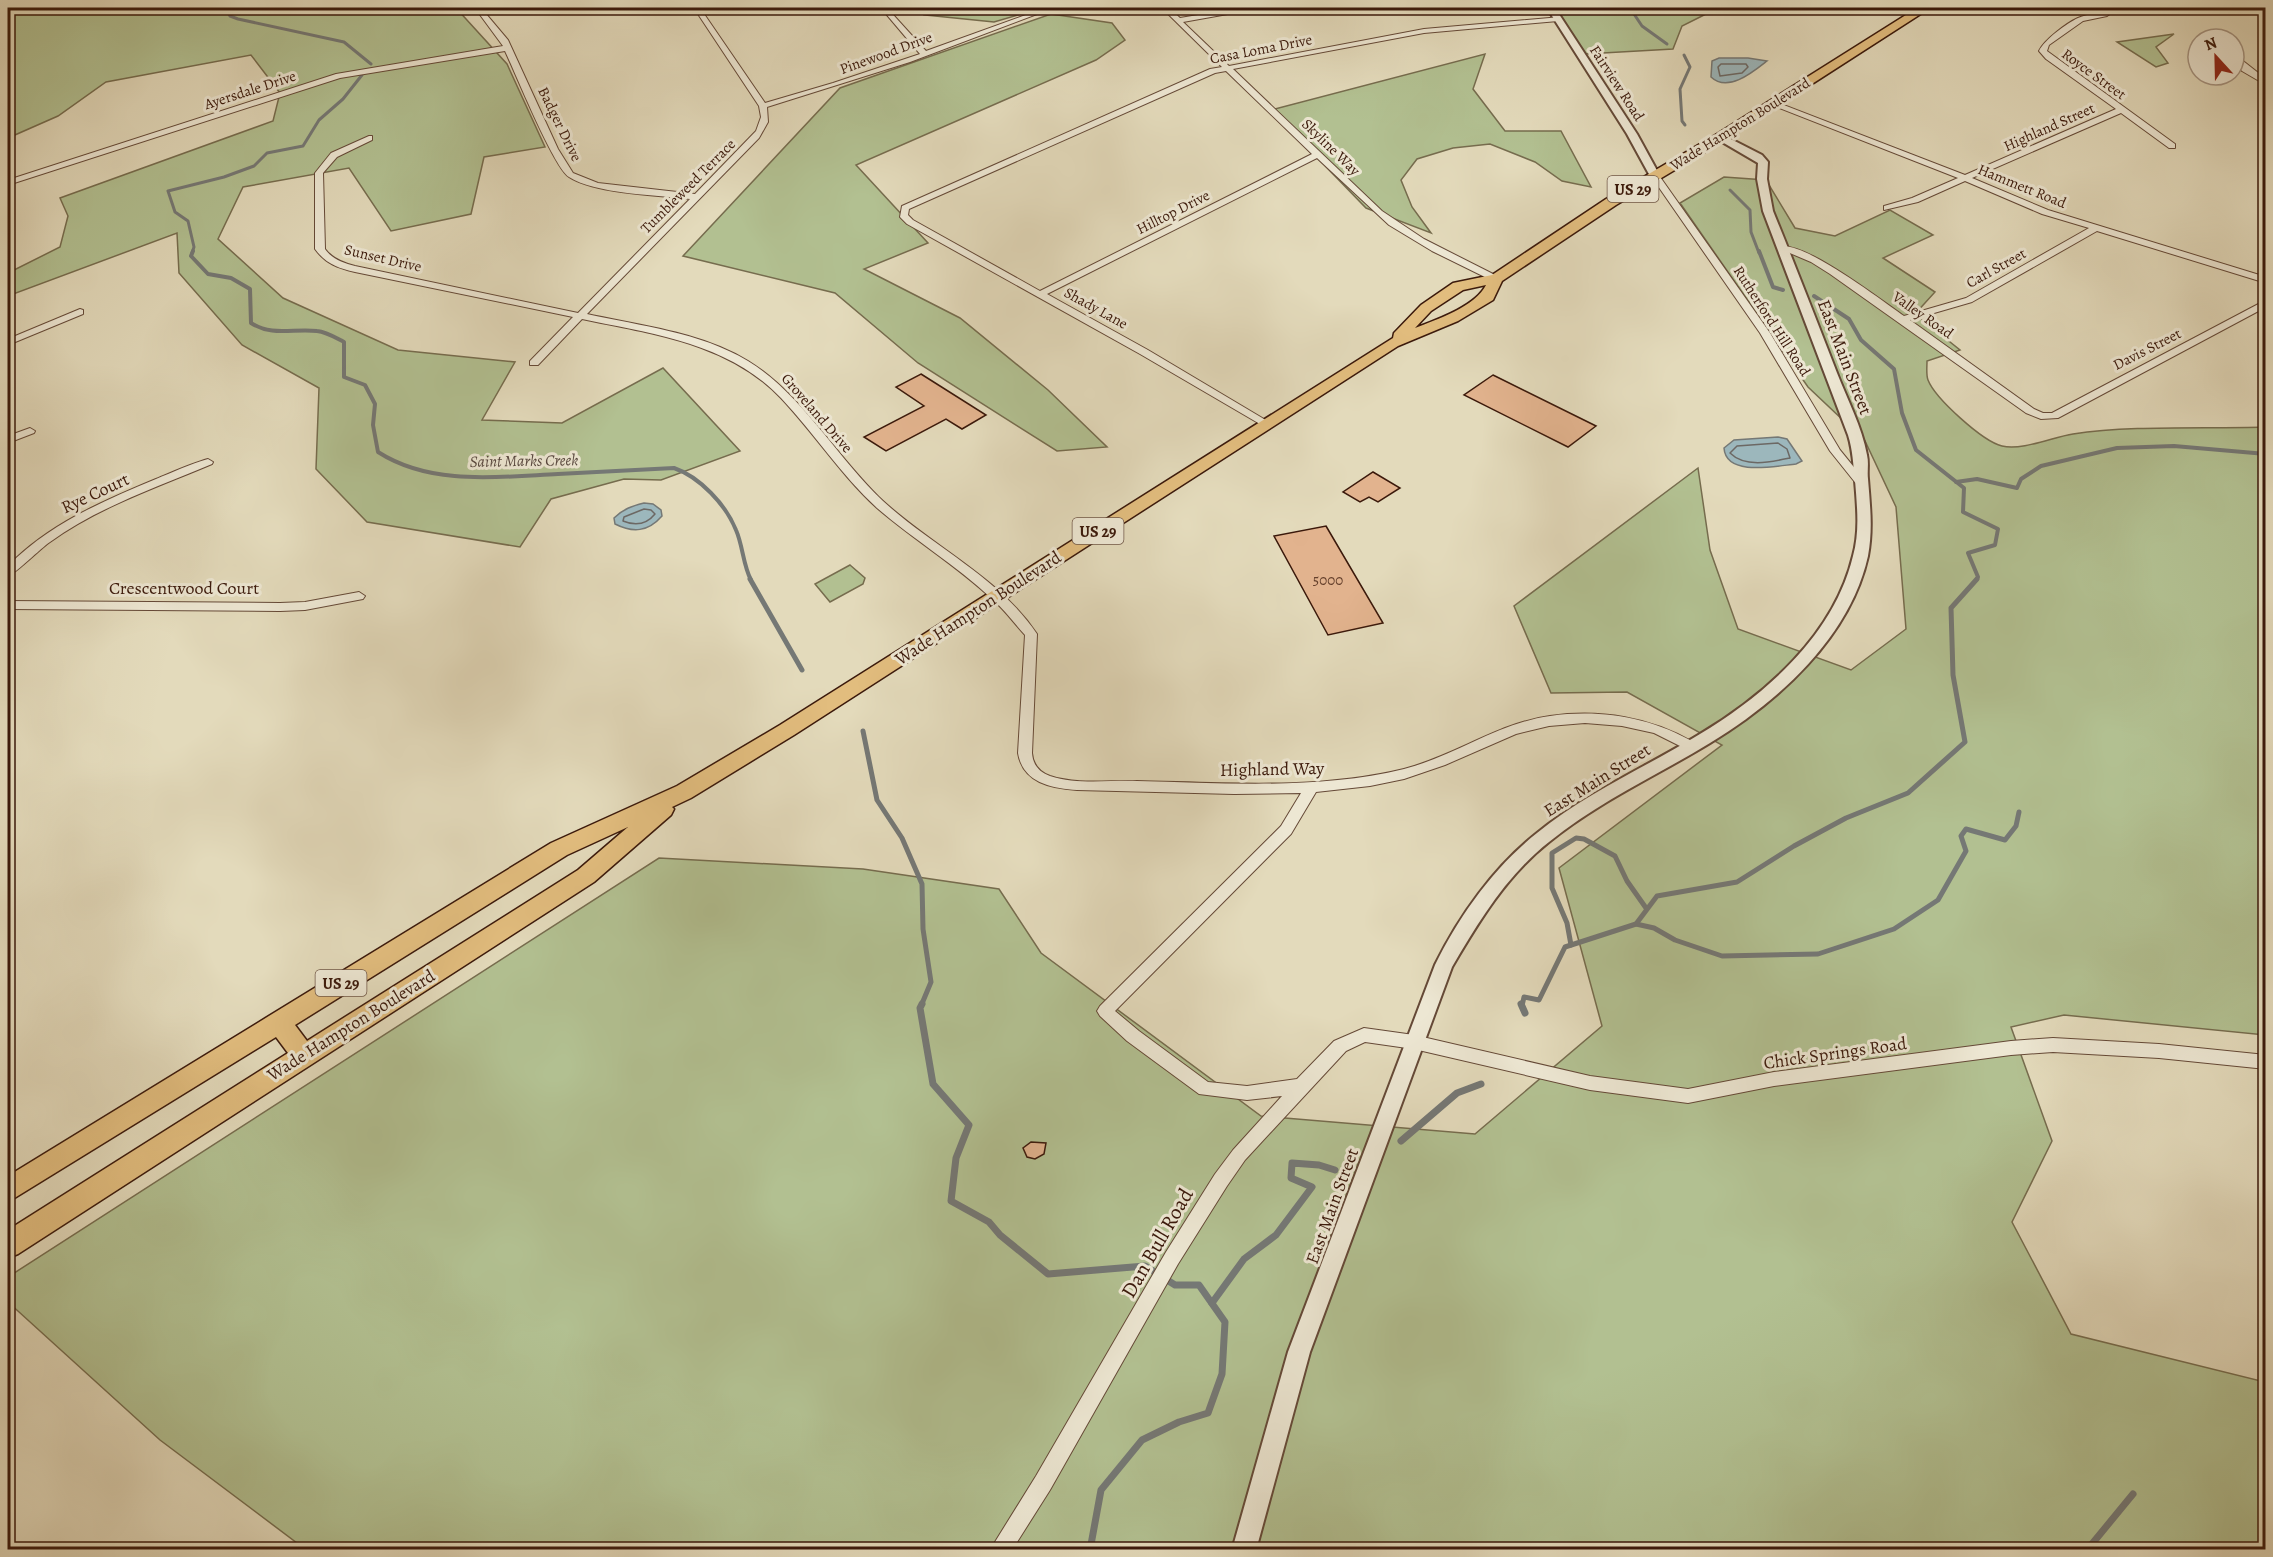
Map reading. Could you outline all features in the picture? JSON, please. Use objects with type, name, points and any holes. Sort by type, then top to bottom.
[{"type":"main road","name":"Wade Hampton Boulevard","points":[[1393,343],[1426,308],[1458,286],[1496,279],[1655,176],[1721,137],[1924,8]]},
{"type":"main road","name":"Wade Hampton Boulevard","points":[[8,1190],[558,849],[684,792],[997,596],[1393,343],[1453,318],[1488,297],[1496,279]]},
{"type":"main road","name":"Wade Hampton Boulevard","points":[[8,1245],[586,876],[684,792]]},
{"type":"main road","points":[[278,1022],[304,1055]]},
{"type":"street","name":"Badger Drive","points":[[478,8],[507,48],[554,149],[570,175],[596,185],[694,197]]},
{"type":"street","points":[[697,8],[763,106]]},
{"type":"street","points":[[884,8],[924,54]]},
{"type":"street","name":"Pinewood Drive","points":[[763,106],[827,88],[1050,8]]},
{"type":"street","name":"Skyline Way","points":[[1165,8],[1391,223],[1449,257],[1496,279]]},
{"type":"street","points":[[1180,20],[1250,8]]},
{"type":"street","name":"Fairview Road","points":[[1551,8],[1632,134],[1655,176]]},
{"type":"street","name":"Royce Street","points":[[2114,8],[2104,14],[2081,19],[2043,47],[2049,57],[2172,146]]},
{"type":"street","name":"Casa Loma Drive","points":[[910,222],[905,218],[903,212],[911,203],[1213,71],[1424,32],[1558,19]]},
{"type":"street","name":"Ayersdale Drive","points":[[8,183],[339,76],[507,48]]},
{"type":"street","points":[[2246,70],[2265,83]]},
{"type":"street","name":"Hammett Road","points":[[1773,104],[1966,178],[2045,212],[2265,280]]},
{"type":"street","name":"Tumbleweed Terrace","points":[[534,363],[759,133],[765,119],[763,106]]},
{"type":"street","name":"Highland Street","points":[[1887,208],[1915,200],[2121,110]]},
{"type":"street","name":"East Main Street","points":[[1244,1550],[1299,1352],[1444,965],[1470,921],[1515,863],[1541,838],[1580,809],[1728,724],[1764,697],[1797,667],[1823,635],[1841,607],[1855,577],[1863,545],[1866,499],[1862,484],[1861,455],[1855,435],[1764,198],[1763,162],[1756,155],[1721,137]]},
{"type":"street","name":"Sunset Drive","points":[[369,138],[334,155],[320,173],[320,249],[326,258],[350,267],[579,315]]},
{"type":"street","name":"Hilltop Drive","points":[[1041,294],[1318,154]]},
{"type":"street","name":"Rutherford Hill Road","points":[[1655,176],[1765,333],[1835,451],[1862,484]]},
{"type":"street","name":"Shady Lane","points":[[910,222],[1041,294],[1265,424]]},
{"type":"street","name":"Carl Street","points":[[1904,319],[1949,308],[1969,300],[2096,228]]},
{"type":"street","name":"Valley Road","points":[[1783,248],[1797,251],[1820,264],[1904,319],[2030,411],[2041,416]]},
{"type":"street","name":"Davis Street","points":[[2041,416],[2054,416],[2265,303]]},
{"type":"street","points":[[8,342],[80,312]]},
{"type":"street","name":"Groveland Drive","points":[[579,315],[681,337],[716,349],[745,364],[784,395],[838,461],[872,496],[913,532],[961,566],[997,596]]},
{"type":"street","points":[[8,440],[30,430]]},
{"type":"street","name":"Rye Court","points":[[8,572],[29,550],[61,529],[208,462]]},
{"type":"street","name":"Crescentwood Court","points":[[8,605],[280,607],[305,606],[359,596]]},
{"type":"street","name":"Highland Way","points":[[997,596],[1031,634],[1025,753],[1029,767],[1040,777],[1053,782],[1248,789],[1312,787],[1375,781],[1408,773],[1510,732],[1549,721],[1587,719],[1638,724],[1672,734],[1689,746]]},
{"type":"street","points":[[1301,1086],[1247,1093],[1205,1089],[1133,1036],[1105,1011],[1286,831],[1312,787]]},
{"type":"street","name":"Dan Bull Road","points":[[1000,1550],[1043,1483],[1167,1269],[1233,1163],[1340,1046],[1364,1035],[1414,1042]]},
{"type":"street","name":"Chick Springs Road","points":[[1414,1042],[1590,1083],[1688,1096],[1774,1079],[2053,1045],[2124,1048],[2265,1062]]},
{"type":"green space","points":[[8,8],[456,8],[507,64],[545,147],[484,157],[471,214],[391,231],[349,168],[243,187],[218,239],[283,298],[398,350],[515,362],[482,420],[562,423],[663,368],[740,451],[661,480],[624,479],[551,499],[520,547],[367,522],[316,469],[319,388],[242,345],[179,273],[177,233],[8,296],[8,273],[60,247],[68,216],[60,198],[273,121],[280,93],[251,55],[106,82],[58,116],[8,138]]},
{"type":"green space","points":[[937,8],[973,8],[994,11],[1005,8],[1042,8],[994,22],[925,15]]},
{"type":"green space","points":[[1548,8],[1708,8],[1712,11],[1682,26],[1673,49],[1585,54]]},
{"type":"green space","points":[[1051,14],[1112,23],[1125,40],[1096,60],[856,165],[928,243],[864,269],[960,318],[1048,390],[1107,447],[1057,451],[918,363],[835,293],[683,256],[840,88]]},
{"type":"green space","points":[[2174,34],[2156,47],[2168,63],[2156,67],[2117,42]]},
{"type":"green space","points":[[1485,54],[1473,89],[1505,131],[1561,131],[1591,187],[1562,181],[1535,162],[1490,144],[1453,148],[1417,159],[1401,180],[1412,207],[1431,233],[1366,208],[1271,110]]},
{"type":"green space","points":[[1724,177],[1766,180],[1795,228],[1835,236],[1890,210],[1933,235],[1883,258],[1935,292],[1915,314],[1960,350],[1927,361],[1928,380],[1949,407],[1972,428],[1993,442],[2002,446],[2019,447],[2073,434],[2119,429],[2265,427],[2265,1035],[2064,1015],[2011,1027],[2052,1141],[2012,1222],[2071,1334],[2265,1382],[2265,1549],[305,1549],[160,1440],[8,1302],[8,1277],[659,858],[863,869],[999,889],[1041,953],[1261,1116],[1475,1134],[1602,1026],[1559,868],[1722,745],[1627,692],[1551,693],[1514,606],[1698,468],[1710,550],[1738,629],[1851,670],[1906,629],[1896,507],[1865,441],[1808,387],[1680,203]]},
{"type":"green space","points":[[850,565],[865,578],[863,584],[830,602],[815,584]]},
{"type":"water","points":[[1719,58],[1748,58],[1767,61],[1740,79],[1725,83],[1711,77],[1712,61]]},
{"type":"water","points":[[1778,437],[1787,439],[1802,461],[1796,464],[1753,468],[1733,463],[1727,457],[1724,448],[1734,440]]},
{"type":"water","points":[[644,503],[653,504],[661,510],[662,516],[646,528],[634,530],[615,524],[614,518],[621,512]]},
{"type":"building","points":[[921,374],[986,415],[962,429],[946,419],[886,451],[864,437],[924,406],[896,387]]},
{"type":"building","points":[[1493,375],[1596,426],[1568,447],[1464,395]]},
{"type":"building","points":[[1373,472],[1400,488],[1378,502],[1369,497],[1360,502],[1343,492]]},
{"type":"building","points":[[1326,526],[1383,623],[1328,635],[1274,536]]},
{"type":"building","points":[[1031,1142],[1046,1143],[1044,1154],[1035,1159],[1027,1157],[1023,1148]]},
{"type":"waterway","name":"Saint Marks Creek","points":[[226,8],[230,16],[238,19],[344,42],[371,64]]},
{"type":"waterway","points":[[1630,8],[1642,26],[1667,44]]},
{"type":"waterway","points":[[1684,55],[1690,67],[1680,89],[1682,121],[1685,125]]},
{"type":"waterway","name":"Saint Marks Creek","points":[[192,253],[194,247],[188,221],[175,212],[168,191],[224,177],[254,166],[267,153],[303,146],[319,120],[343,99],[362,75]]},
{"type":"waterway","points":[[1730,190],[1750,210],[1751,232],[1759,253]]},
{"type":"waterway","name":"Saint Marks Creek","points":[[193,251],[191,256],[208,274],[231,278],[250,289],[251,323],[267,330],[321,332],[344,342],[344,377],[365,385],[375,404],[373,425],[378,452],[398,463],[420,470],[465,477],[512,477],[674,468],[702,485],[726,511],[738,536],[751,580]]},
{"type":"waterway","points":[[1759,251],[1773,287],[1783,290]]},
{"type":"waterway","points":[[1814,296],[1849,319],[1861,340],[1894,369],[1902,413],[1916,450],[1956,482]]},
{"type":"waterway","points":[[1956,482],[1977,479],[2017,488],[2021,479],[2041,466],[2117,448],[2174,446],[2266,454]]},
{"type":"waterway","points":[[1956,482],[1964,488],[1963,512],[1998,529],[1995,545],[1968,553],[1978,577],[1976,580]]},
{"type":"waterway","name":"Saint Marks Creek","points":[[750,579],[802,670]]},
{"type":"waterway","points":[[1636,924],[1657,896],[1737,882],[1794,846],[1846,818],[1908,793],[1965,742],[1953,675],[1951,608],[1977,579]]},
{"type":"waterway","name":"Saint Marks Creek","points":[[863,731],[877,800],[902,838],[922,884],[923,929],[931,982],[921,1006]]},
{"type":"waterway","points":[[1636,924],[1654,928],[1675,940],[1722,956],[1818,954],[1894,929],[1938,900],[1966,851],[1961,836],[1966,829],[2005,840],[2016,826],[2019,812]]},
{"type":"waterway","points":[[1571,945],[1567,923],[1552,888],[1552,853],[1576,838],[1584,839],[1615,856],[1627,881],[1646,908]]},
{"type":"waterway","points":[[1522,1006],[1524,997],[1539,1000],[1565,947],[1636,924]]},
{"type":"waterway","points":[[1521,1004],[1525,1013]]},
{"type":"waterway","name":"Saint Marks Creek","points":[[921,1006],[933,1084],[969,1125],[956,1158],[951,1201],[989,1222],[1000,1235],[1048,1274],[1145,1266],[1175,1285],[1199,1285],[1225,1322],[1222,1374],[1208,1413],[1179,1422],[1142,1440],[1101,1490],[1090,1550]]},
{"type":"waterway","points":[[1401,1141],[1457,1093],[1481,1084]]},
{"type":"waterway","points":[[1212,1303],[1244,1259],[1276,1235],[1312,1187],[1291,1178],[1292,1163],[1319,1165],[1335,1170]]},
{"type":"waterway","points":[[2087,1550],[2133,1494]]}]
